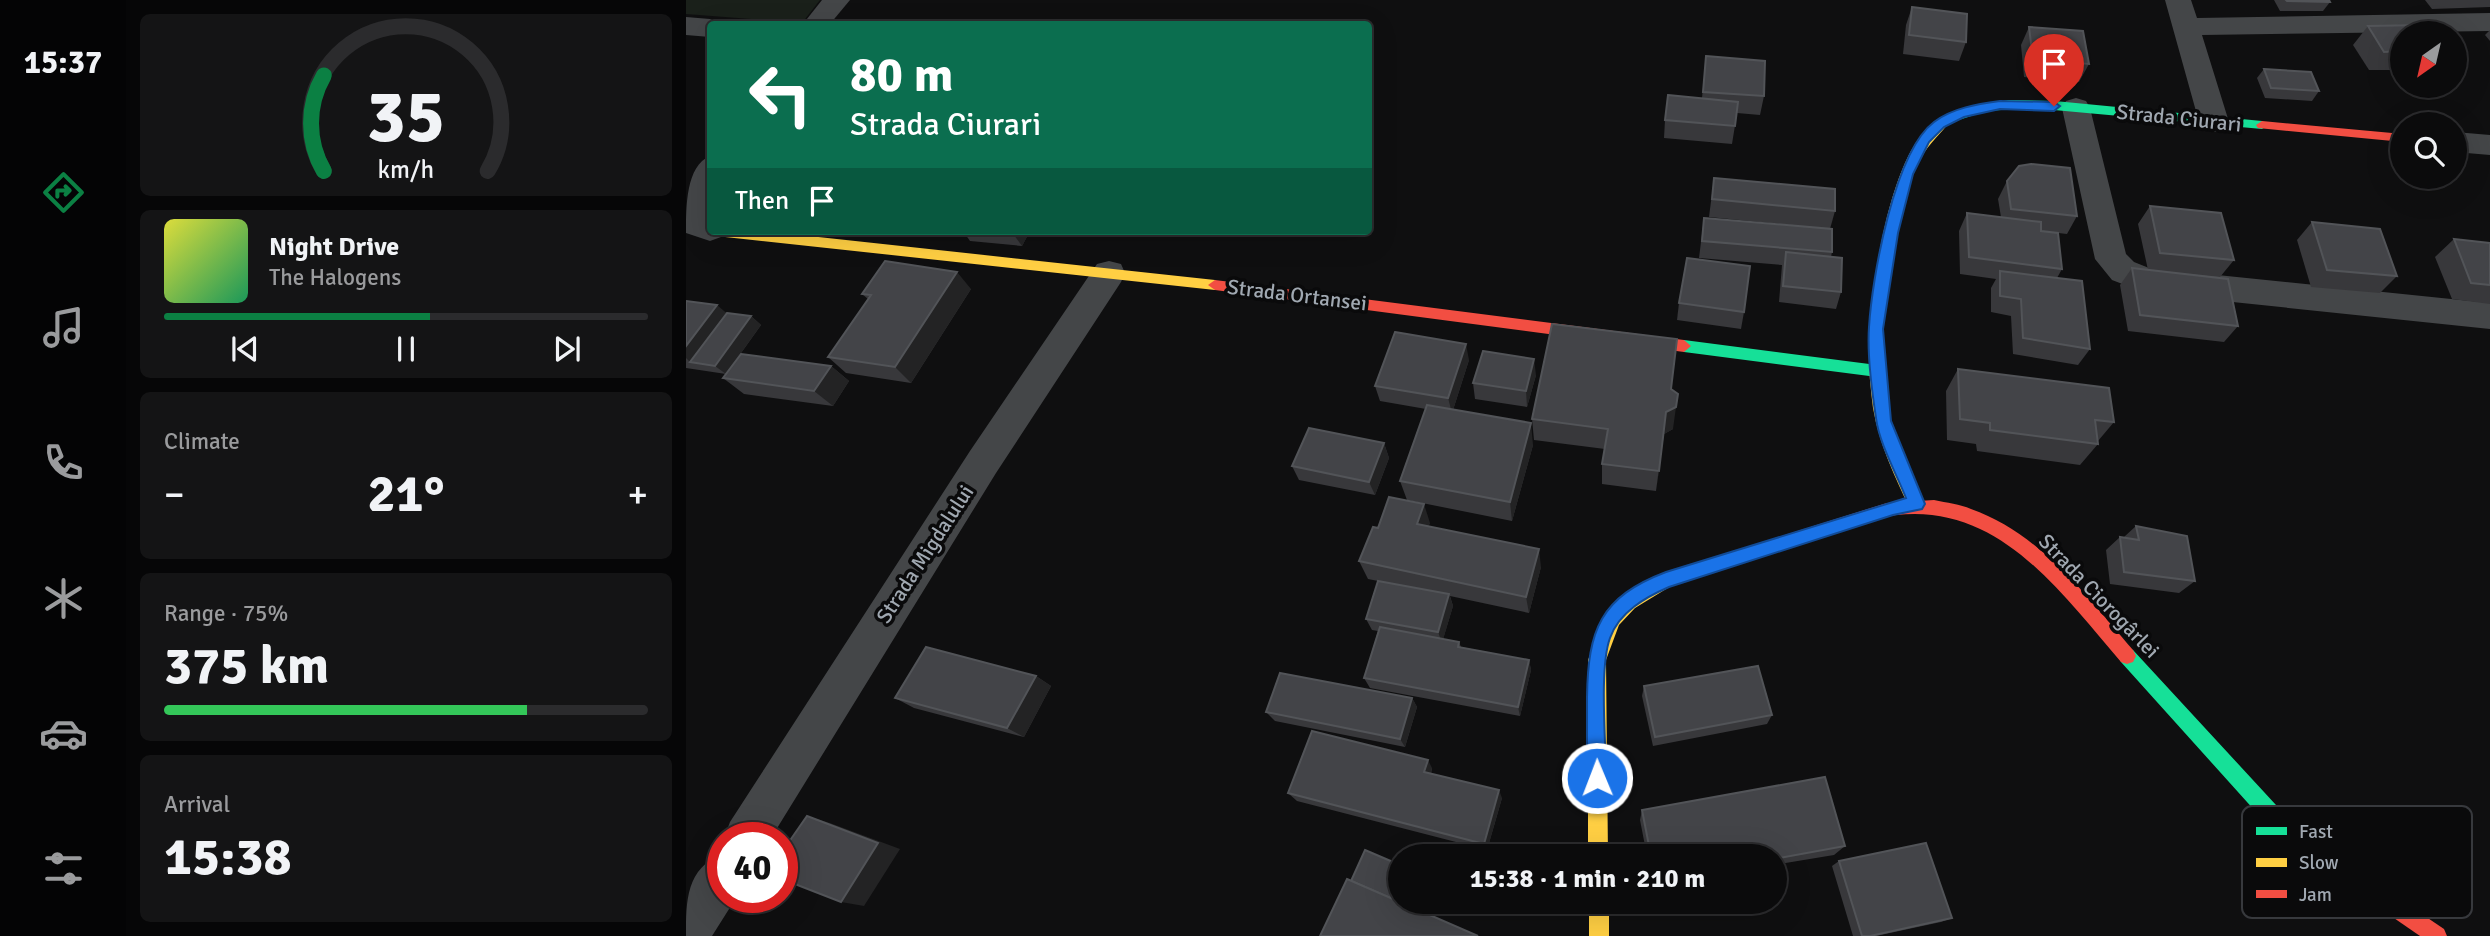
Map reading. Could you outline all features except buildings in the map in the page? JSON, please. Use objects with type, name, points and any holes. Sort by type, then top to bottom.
[{"type":"street","points":[[819,21],[837,0]]},
{"type":"street","points":[[2214,122],[2182,13],[2490,22]]},
{"type":"street","points":[[686,26],[707,28]]},
{"type":"street","name":"Strada Ciurari","points":[[1916,504],[1884,421],[1877,372],[1876,329],[1893,222],[1906,174],[1924,140],[1940,124],[1977,108],[2021,105],[2390,137]]},
{"type":"street","points":[[2077,108],[2111,259],[2123,271],[2146,280],[2490,316]]},
{"type":"street","points":[[2467,143],[2490,145]]},
{"type":"street","points":[[707,171],[692,194],[689,209],[692,223],[707,228]]},
{"type":"street","name":"Strada Ortansei","points":[[753,235],[1109,273],[1877,372]]},
{"type":"street","name":"Strada Migdalului","points":[[756,822],[961,496],[1109,273]]},
{"type":"street","name":"Strada Ciorogârlei","points":[[1598,844],[1597,660],[1602,634],[1615,614],[1638,593],[1666,580],[1893,508],[1916,504],[1945,504],[1975,514],[2010,535],[2041,561],[2264,806]]},
{"type":"street","points":[[686,935],[707,902]]},
{"type":"street","points":[[1599,914],[1599,936]]},
{"type":"street","name":"Strada Ciorogârlei","points":[[2408,918],[2437,936]]},
{"type":"shaded area","points":[[686,0],[820,0],[804,21],[686,14]]},
{"type":"traffic: fast","points":[[1944,121],[1986,106],[2032,104],[2262,125]]},
{"type":"traffic: fast","points":[[1684,346],[1877,371]]},
{"type":"traffic: fast","points":[[2127,656],[2264,806]]},
{"type":"traffic: slow","points":[[1916,504],[1893,452],[1883,420],[1876,370],[1877,317],[1885,256],[1902,189],[1913,160],[1927,137],[1944,121]]},
{"type":"traffic: slow","points":[[753,235],[1215,285]]},
{"type":"traffic: slow","points":[[1598,844],[1597,660],[1612,620],[1629,602],[1666,580],[1769,547]]},
{"type":"traffic: slow","points":[[1599,914],[1599,936]]},
{"type":"traffic: jam","points":[[2262,125],[2390,137]]},
{"type":"traffic: jam","points":[[1215,285],[1684,346]]},
{"type":"traffic: jam","points":[[1769,547],[1897,508],[1934,507],[1969,515],[2000,530],[2028,550],[2055,575],[2127,656]]},
{"type":"traffic: jam","points":[[2411,918],[2437,936]]},
{"type":"route","points":[[1597,778],[1595,699],[1597,660],[1602,634],[1615,614],[1638,593],[1666,580],[1893,508],[1916,504],[1884,421],[1877,372],[1876,329],[1891,233],[1906,174],[1924,140],[1940,124],[1960,114],[1977,108],[2000,105],[2054,106]]}]
